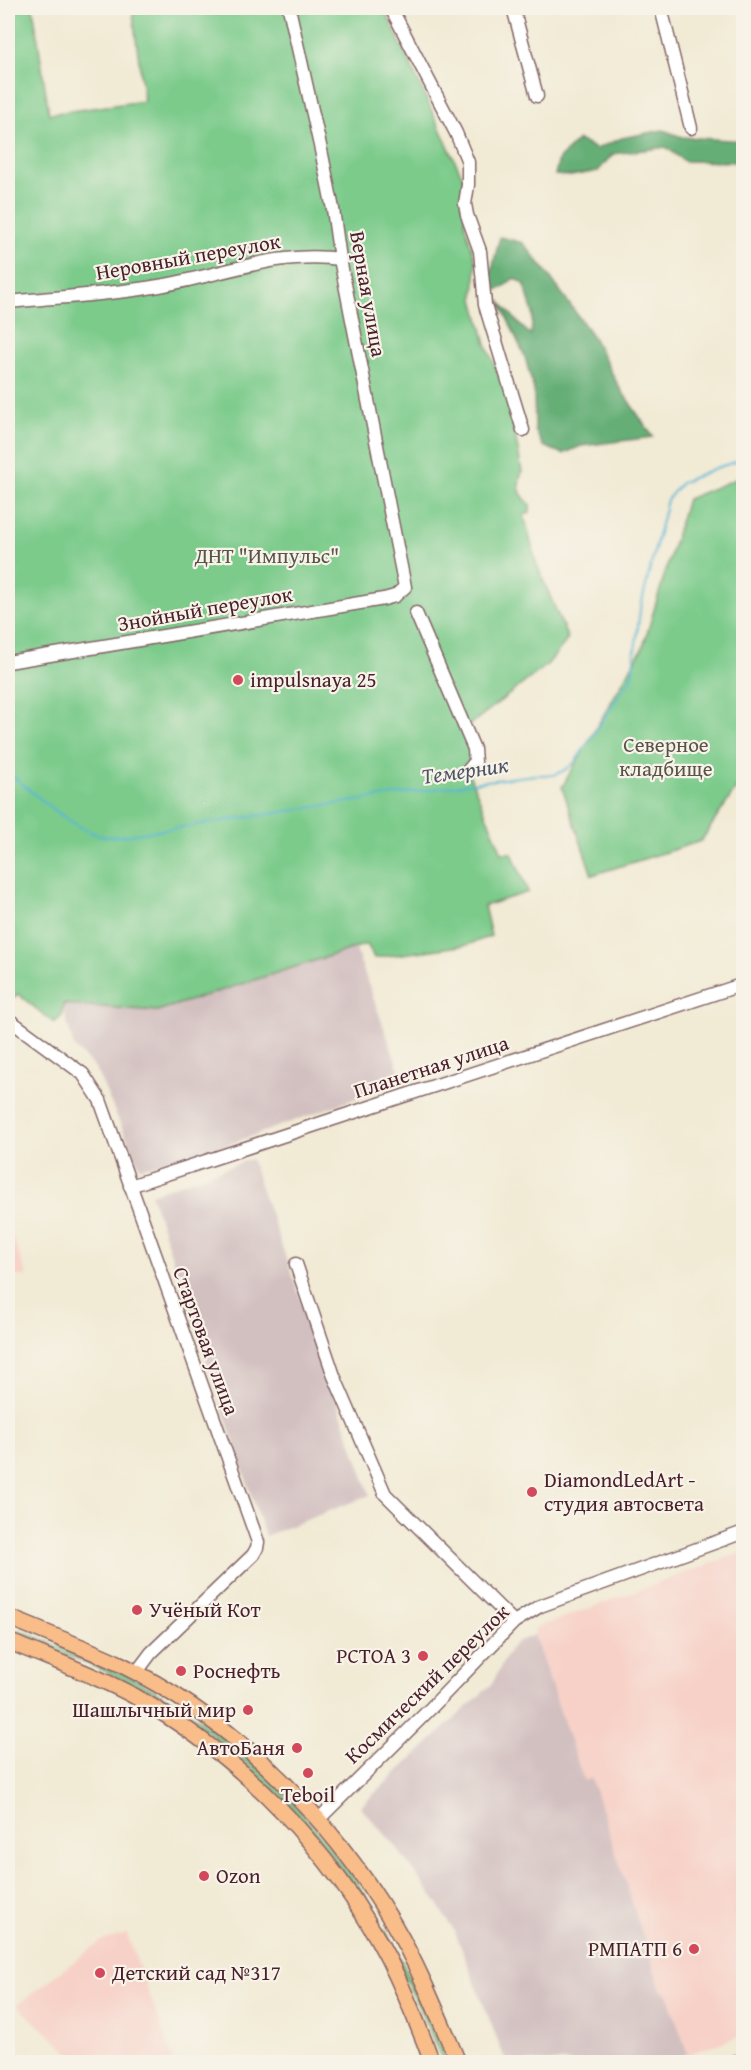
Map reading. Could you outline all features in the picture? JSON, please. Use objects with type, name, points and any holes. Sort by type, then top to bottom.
[{"type":"main road","points":[[432,2062],[400,1983],[371,1928],[342,1884],[301,1832],[263,1792],[207,1744],[135,1697],[8,1638],[8,1630],[13,1619],[120,1664],[171,1693],[234,1739],[285,1784],[318,1820],[361,1874],[390,1918],[420,1975],[458,2062]]},
{"type":"main road","points":[[371,1928],[381,1925],[390,1918]]},
{"type":"street","name":"Верная улица","points":[[289,8],[333,209],[340,259],[405,587]]},
{"type":"street","points":[[391,8],[456,133],[468,162],[465,204],[467,215],[480,251],[486,305],[523,430]]},
{"type":"street","points":[[513,8],[537,96]]},
{"type":"street","points":[[661,8],[691,128]]},
{"type":"street","name":"Неровный переулок","points":[[8,302],[159,286],[265,262],[321,257],[340,259]]},
{"type":"street","name":"Знойный переулок","points":[[8,662],[395,596],[405,587]]},
{"type":"street","points":[[416,613],[474,749],[475,762],[467,771]]},
{"type":"street","name":"Планетная улица","points":[[130,1186],[744,984]]},
{"type":"street","name":"Стартовая улица","points":[[8,1019],[82,1074],[100,1100],[258,1542],[253,1555],[152,1653],[136,1673]]},
{"type":"street","points":[[296,1264],[334,1376],[385,1494],[514,1622]]},
{"type":"street","name":"Космический переулок","points":[[318,1820],[514,1622],[540,1606],[744,1532]]},
{"type":"street","points":[[735,2062],[744,2059]]},
{"type":"shaded area","points":[[355,947],[403,1081],[219,1148],[140,1168],[96,1069],[74,1047],[62,1004],[157,1011]]},
{"type":"shaded area","points":[[251,1159],[370,1495],[265,1536],[151,1194]]},
{"type":"shaded area","points":[[8,1224],[27,1276],[8,1276]]},
{"type":"shaded area","points":[[743,1552],[743,2035],[688,2054],[667,1994],[661,1990],[591,1779],[584,1781],[534,1635],[535,1628]]},
{"type":"shaded area","points":[[534,1635],[584,1781],[591,1778],[661,1990],[667,1994],[688,2054],[664,2062],[511,2062],[505,2059],[455,1932],[438,1904],[394,1844],[360,1807],[492,1684],[510,1649],[517,1642]]},
{"type":"shaded area","name":"Детский сад №317","points":[[127,1934],[174,2062],[79,2062],[17,2005],[101,1941]]},
{"type":"green space","name":"ДНТ \"Импульс\"","points":[[8,8],[33,8],[49,114],[144,101],[133,14],[135,8],[384,8],[463,178],[465,225],[476,262],[474,299],[486,344],[508,397],[522,472],[519,482],[520,490],[530,504],[530,513],[524,515],[536,563],[568,639],[547,665],[463,730],[474,763],[469,774],[502,853],[512,853],[528,892],[484,906],[491,936],[467,945],[374,958],[367,944],[157,1011],[63,1004],[62,1016],[54,1023],[18,994],[8,1004]]},
{"type":"green space","points":[[663,130],[682,137],[743,141],[743,162],[684,161],[666,147],[613,154],[598,171],[571,176],[555,175],[559,159],[578,140],[596,149],[622,138]]},
{"type":"green space","points":[[500,237],[523,243],[545,270],[593,337],[619,387],[653,437],[581,446],[563,454],[543,446],[535,430],[534,390],[525,357],[499,300],[531,335],[533,313],[524,283],[514,278],[502,288],[494,290],[490,277]]},
{"type":"green space","name":"Северное кладбище","points":[[743,476],[743,783],[737,787],[701,841],[592,875],[562,787],[643,647],[687,499]]},
{"type":"green space","points":[[19,1630],[116,1670],[156,1691],[231,1744],[265,1774],[326,1842],[378,1916],[374,1919],[336,1862],[308,1827],[259,1776],[232,1752],[175,1709],[145,1691],[17,1634]]},
{"type":"green space","points":[[385,1930],[420,1997],[448,2062],[443,2062],[415,1998],[381,1932]]},
{"type":"waterway","name":"Темерник","points":[[8,772],[65,818],[90,832],[108,837],[487,781],[554,775],[575,762],[632,676],[640,610],[667,500],[681,483],[744,459]]},
{"type":"place","name":"impulsnaya 25","points":[[238,680]]},
{"type":"place","name":"DiamondLedArt - студия автосвета","points":[[532,1492]]},
{"type":"place","name":"Учёный Кот","points":[[137,1610]]},
{"type":"place","name":"РСТОА 3","points":[[423,1656]]},
{"type":"place","name":"Роснефть","points":[[181,1671]]},
{"type":"place","name":"Шашлычный мир","points":[[248,1710]]},
{"type":"place","name":"АвтоБаня","points":[[297,1748]]},
{"type":"place","name":"Teboil","points":[[308,1773]]},
{"type":"place","name":"Ozon","points":[[204,1876]]},
{"type":"place","name":"РМПАТП 6","points":[[694,1949]]},
{"type":"place","name":"Детский сад №317","points":[[100,1973]]}]
